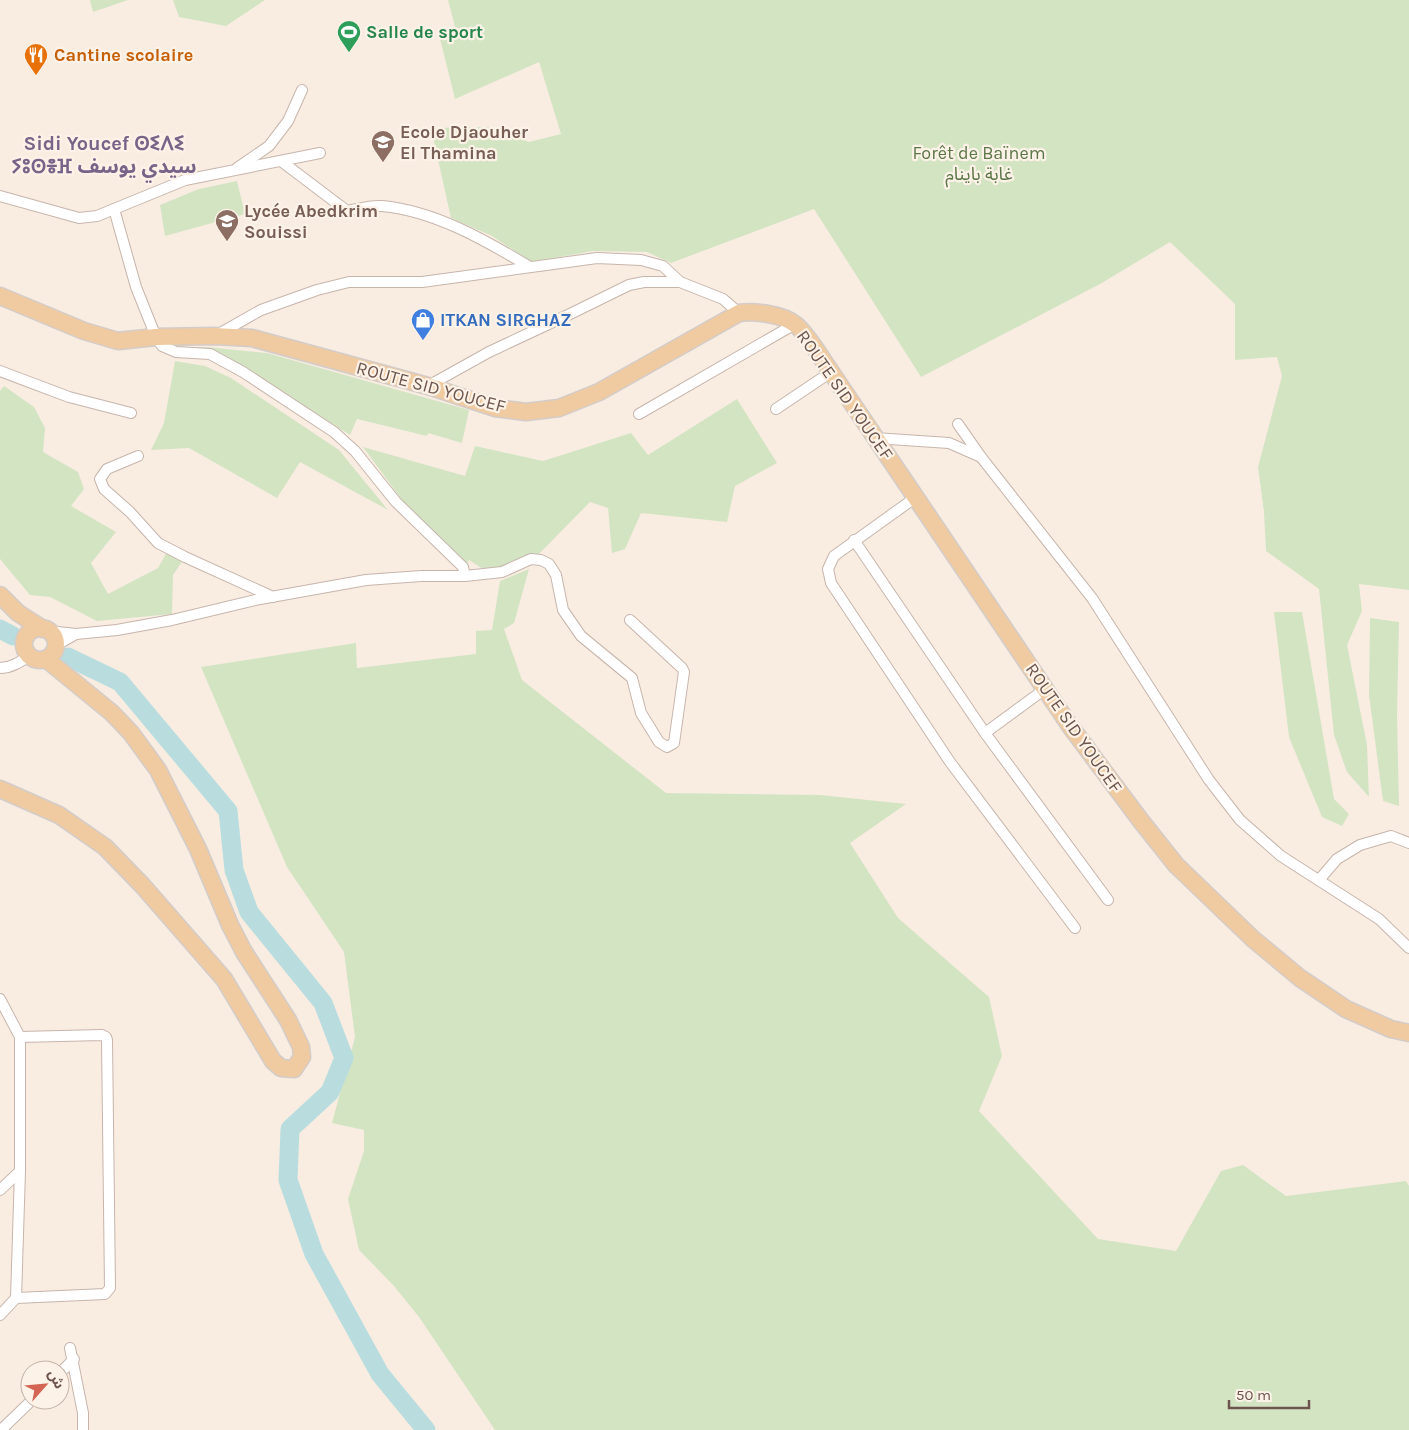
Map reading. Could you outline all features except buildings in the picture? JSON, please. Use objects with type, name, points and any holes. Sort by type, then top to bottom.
[{"type":"main road","name":"ROUTE SID YOUCEF","points":[[0,296],[84,331],[118,341],[156,337],[214,336],[252,338],[428,386],[495,408],[526,412],[559,408],[599,392],[739,313],[752,311],[772,314],[795,324],[831,372],[1070,726],[1140,821],[1176,865],[1252,939],[1300,978],[1346,1009],[1391,1029],[1409,1033]]},
{"type":"main road","points":[[1,597],[18,613],[53,635],[56,642],[50,654],[37,660],[27,649],[1,597]]},
{"type":"main road","points":[[27,649],[29,633],[38,628],[45,630]]},
{"type":"main road","points":[[0,788],[59,815],[105,847],[224,979],[273,1061],[282,1068],[294,1069],[302,1057],[301,1047],[288,1020],[244,952],[230,925],[198,849],[158,770],[131,733],[50,654]]},
{"type":"street","points":[[233,171],[269,146],[288,121],[302,90]]},
{"type":"street","points":[[0,196],[79,218],[97,216],[184,180],[320,153]]},
{"type":"street","points":[[281,161],[347,211],[380,205],[432,216],[494,246],[530,267]]},
{"type":"street","points":[[114,209],[136,287],[156,337],[162,346],[176,352],[210,354],[243,372],[334,432],[356,452],[396,502],[463,567],[465,576]]},
{"type":"street","points":[[214,336],[261,310],[317,290],[349,282],[422,282],[597,258],[641,260],[663,266],[680,282]]},
{"type":"street","points":[[428,386],[489,352],[628,285],[644,282],[680,282],[724,299],[739,313]]},
{"type":"street","points":[[639,414],[795,324]]},
{"type":"street","points":[[0,370],[69,397],[131,413]]},
{"type":"street","points":[[776,409],[831,372]]},
{"type":"street","points":[[958,424],[981,457],[1092,598],[1209,780],[1240,820],[1281,856],[1379,919],[1409,948]]},
{"type":"street","points":[[875,438],[949,443],[981,457]]},
{"type":"street","points":[[138,456],[107,469],[100,479],[104,489],[130,512],[158,543],[273,597]]},
{"type":"street","points":[[916,497],[834,556],[828,569],[831,583],[950,762],[1075,928]]},
{"type":"street","points":[[854,540],[985,733],[1108,900]]},
{"type":"street","points":[[45,630],[76,634],[117,630],[172,620],[273,597],[366,580],[421,576],[465,576],[502,572],[531,559],[541,560],[549,564],[556,575],[563,610],[582,636],[632,678],[641,713],[659,742],[667,747],[674,743],[684,672],[630,620]]},
{"type":"street","points":[[50,654],[60,643],[76,634]]},
{"type":"street","points":[[0,668],[14,665],[27,649]]},
{"type":"street","points":[[985,733],[1046,689]]},
{"type":"street","points":[[1319,880],[1337,859],[1360,845],[1392,836],[1409,843]]},
{"type":"street","points":[[0,1000],[20,1037],[20,1171],[16,1298],[0,1315]]},
{"type":"street","points":[[16,1298],[105,1294],[110,1288],[106,1037],[102,1035],[20,1037]]},
{"type":"street","points":[[0,1190],[20,1171]]},
{"type":"street","points":[[70,1348],[74,1359],[83,1413],[83,1430]]},
{"type":"street","points":[[70,1363],[74,1359]]},
{"type":"street","points":[[1,1430],[22,1410]]},
{"type":"green space","points":[[90,0],[128,0],[93,12]]},
{"type":"green space","points":[[173,0],[265,0],[226,26],[179,17]]},
{"type":"green space","name":"Forêt de Baïnem غابة باينام","points":[[448,0],[1409,0],[1409,590],[1359,584],[1362,611],[1347,645],[1367,745],[1369,797],[1347,772],[1334,735],[1319,589],[1266,551],[1264,512],[1258,467],[1282,376],[1277,357],[1235,360],[1235,304],[1170,242],[1100,284],[921,377],[814,209],[671,263],[647,252],[593,251],[531,262],[492,236],[451,218],[431,128],[491,127],[529,142],[561,134],[539,62],[455,99],[440,39],[457,34]]},
{"type":"green space","points":[[237,181],[245,214],[165,236],[160,205],[199,189]]},
{"type":"green space","points":[[206,347],[267,353],[469,410],[462,443],[428,433],[427,436],[357,419],[350,435],[228,359],[177,348]]},
{"type":"green space","points":[[175,361],[205,366],[231,378],[339,450],[388,510],[300,462],[277,498],[189,448],[151,450],[164,423]]},
{"type":"green space","points":[[4,386],[34,407],[45,428],[43,452],[78,472],[84,489],[71,506],[116,532],[91,563],[108,594],[158,568],[167,552],[183,560],[173,575],[172,614],[97,621],[50,597],[30,595],[0,559],[0,391]]},
{"type":"green space","points":[[737,399],[777,463],[735,486],[727,522],[641,513],[625,549],[612,553],[608,508],[590,502],[532,561],[488,572],[469,560],[466,565],[432,534],[402,500],[363,447],[465,476],[475,446],[543,461],[631,433],[648,455]]},
{"type":"green space","points":[[529,569],[514,623],[504,629],[522,680],[666,793],[820,795],[906,804],[850,843],[898,918],[989,997],[1002,1056],[979,1111],[1098,1239],[1176,1251],[1221,1171],[1243,1165],[1286,1196],[1406,1181],[1409,1186],[1409,1430],[495,1430],[419,1317],[394,1286],[359,1250],[348,1199],[364,1151],[364,1130],[332,1123],[355,1037],[344,952],[287,867],[201,667],[356,643],[357,668],[476,654],[476,631],[492,630],[500,581]]},
{"type":"green space","points":[[1274,612],[1302,612],[1334,799],[1349,814],[1342,826],[1322,817],[1289,737]]},
{"type":"green space","points":[[1370,618],[1399,622],[1397,715],[1399,806],[1383,801],[1369,695]]},
{"type":"waterway","points":[[0,629],[13,636]]},
{"type":"waterway","points":[[68,657],[120,682],[228,811],[234,870],[249,912],[323,1003],[344,1058],[330,1092],[290,1129],[288,1180],[314,1254],[380,1374],[426,1430]]},
{"type":"place","name":"Salle de sport","points":[[349,53]]},
{"type":"place","name":"Cantine scolaire","points":[[36,76]]},
{"type":"place","name":"Ecole Djaouher El Thamina","points":[[383,163]]},
{"type":"place","name":"Lycée Abedkrim Souissi","points":[[227,242]]},
{"type":"place","name":"ITKAN SIRGHAZ","points":[[423,341]]},
{"type":"district","name":"Sidi Youcef ⵙⵉⴷⵉ ⵢⵓⵙⴻⴼ سيدي يوسف","points":[[104,154]]}]
